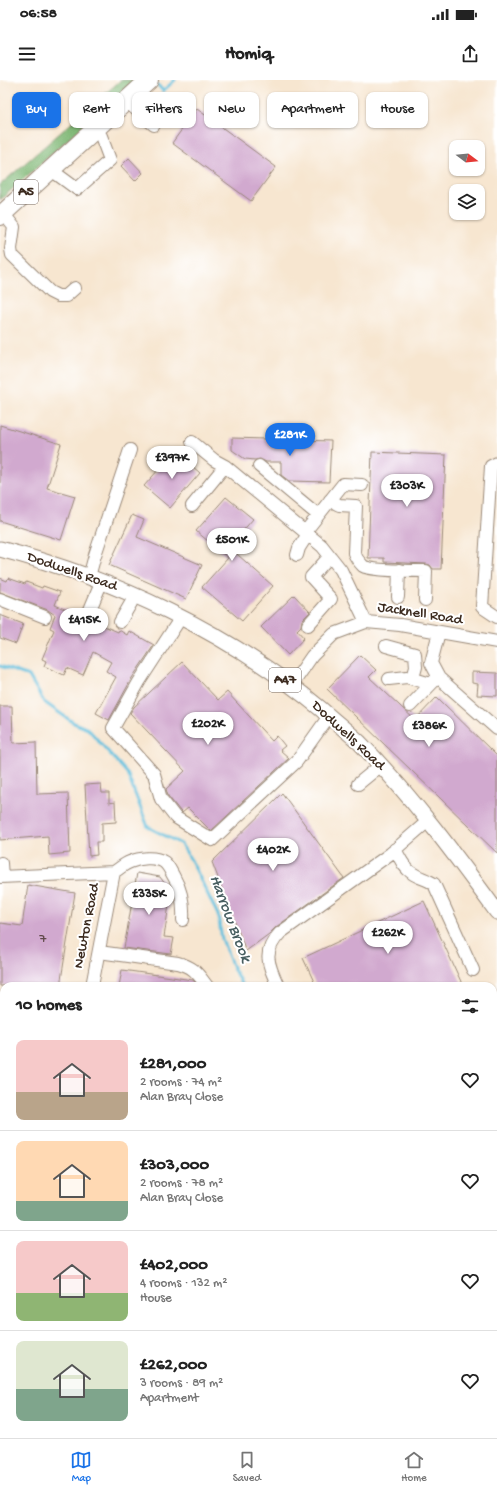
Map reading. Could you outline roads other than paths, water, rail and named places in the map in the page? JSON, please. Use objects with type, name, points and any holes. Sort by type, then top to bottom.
[{"type":"highway","name":"A5","points":[[2,214],[149,80]]},
{"type":"main road","name":"Dodwells Road","points":[[0,549],[36,558],[96,579],[134,595],[180,617],[238,649],[292,685],[358,742],[380,766],[443,838],[497,912]]},
{"type":"street","points":[[126,101],[132,106]]},
{"type":"street","points":[[52,169],[77,189],[110,160],[101,136],[94,130]]},
{"type":"street","points":[[2,214],[14,226],[11,249],[12,255],[50,292],[58,296],[66,296],[75,288]]},
{"type":"street","points":[[192,442],[214,460],[225,466],[322,546],[341,570],[366,622]]},
{"type":"street","points":[[89,612],[96,579],[95,555],[130,450]]},
{"type":"street","points":[[497,463],[491,466],[482,607],[497,617]]},
{"type":"street","points":[[192,506],[225,466]]},
{"type":"street","points":[[259,466],[318,515]]},
{"type":"street","points":[[297,555],[306,533],[318,515],[343,484],[362,486]]},
{"type":"street","points":[[330,500],[339,505],[356,506],[354,553],[356,558],[364,566],[376,569],[426,571],[425,600]]},
{"type":"street","points":[[308,625],[332,599],[311,577],[330,556]]},
{"type":"street","points":[[398,597],[399,570]]},
{"type":"street","points":[[120,622],[134,595]]},
{"type":"street","points":[[0,599],[45,617]]},
{"type":"street","points":[[180,617],[139,682],[113,728],[154,774],[160,799],[175,817],[212,840],[297,761],[329,716]]},
{"type":"street","name":"Jacknell Road","points":[[292,685],[312,656],[334,634],[366,622],[400,625],[497,642]]},
{"type":"street","points":[[435,681],[431,663],[439,632]]},
{"type":"street","points":[[386,646],[415,654],[416,667],[412,678]]},
{"type":"street","points":[[389,679],[407,677],[435,681],[497,729]]},
{"type":"street","points":[[410,706],[435,681]]},
{"type":"street","points":[[358,784],[380,766]]},
{"type":"street","points":[[276,982],[268,966],[268,955],[270,946],[280,933],[395,849],[428,821]]},
{"type":"street","points":[[395,849],[403,864],[412,873],[434,884],[473,970]]},
{"type":"street","points":[[1,864],[1,877],[114,872],[129,862],[142,859],[156,859],[163,861],[172,874],[181,894],[184,907],[183,920]]},
{"type":"street","name":"Newton Road","points":[[93,982],[114,872]]},
{"type":"street","points":[[99,952],[178,962],[189,965],[204,982]]},
{"type":"waterway","points":[[157,84],[163,91],[175,80]]},
{"type":"waterway","name":"Harrow Brook","points":[[0,666],[29,676],[44,702],[74,723],[88,729],[127,773],[148,827],[181,844],[191,860],[218,915],[222,939],[240,982]]}]
